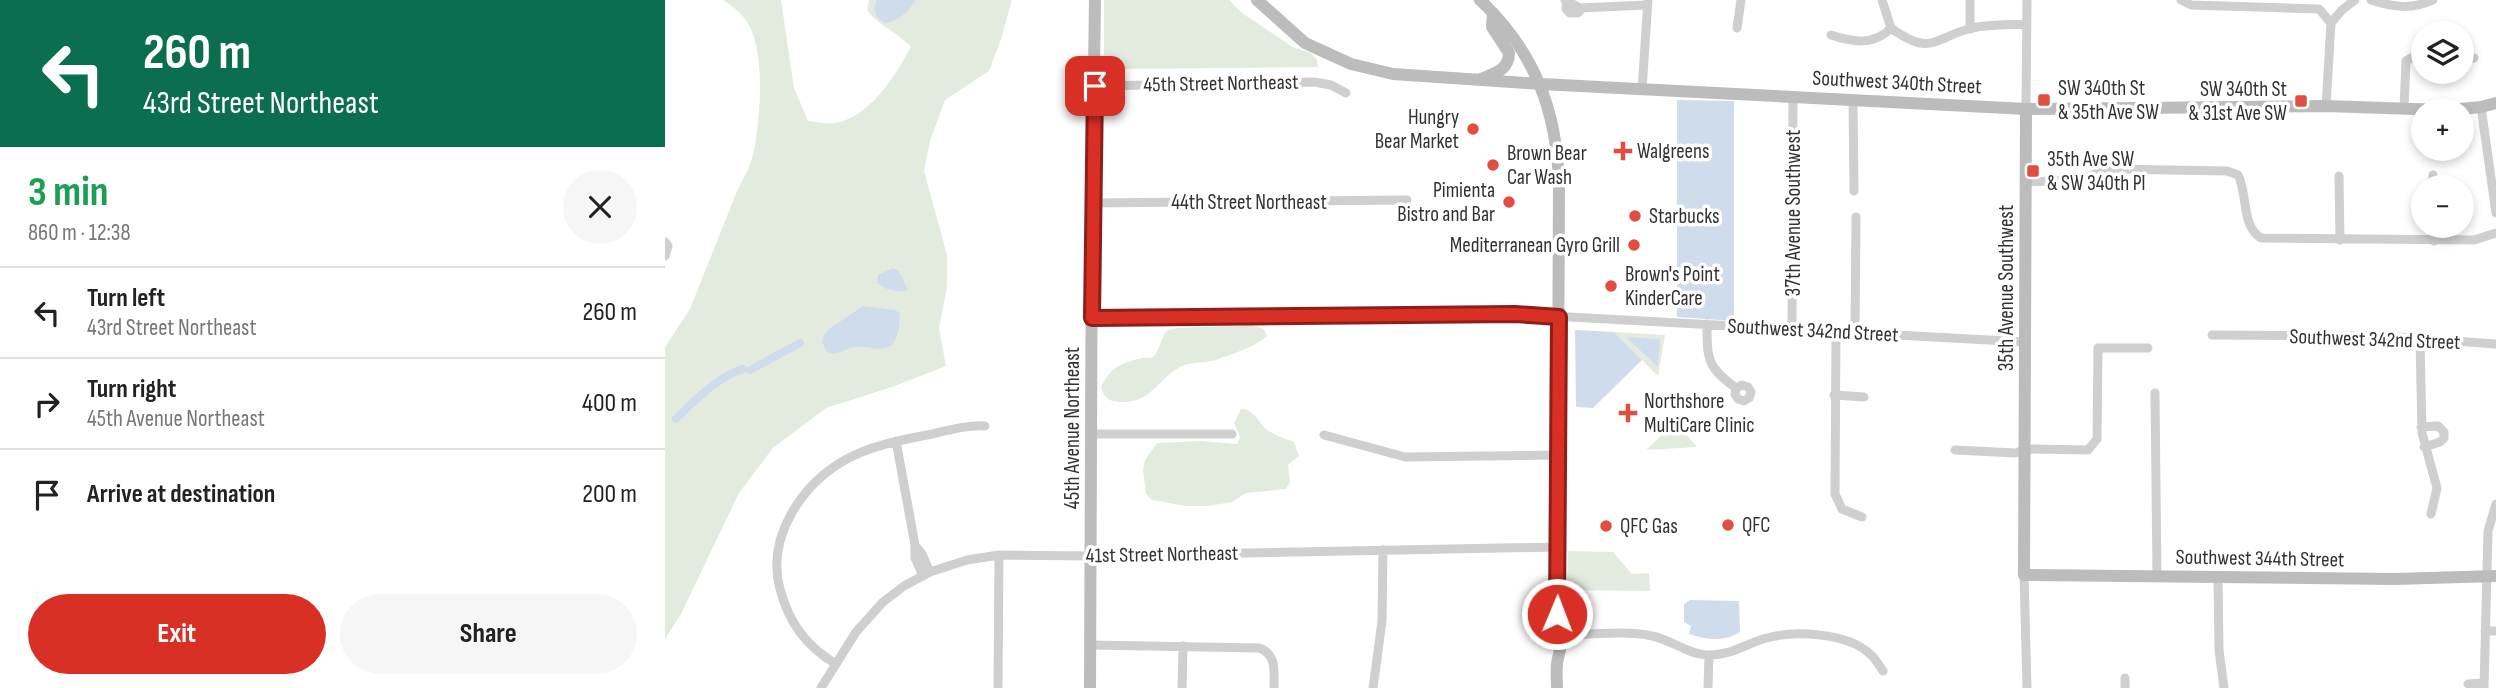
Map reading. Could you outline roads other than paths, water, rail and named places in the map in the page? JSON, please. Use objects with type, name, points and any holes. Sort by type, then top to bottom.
[{"type":"street","name":"45th Avenue Northeast","points":[[1090,688],[1095,0]]},
{"type":"street","name":"Southwest 340th Street","points":[[1257,0],[1305,43],[1350,64],[1393,74],[1642,90],[2026,109],[2326,106],[2411,109]]},
{"type":"street","points":[[1480,0],[1519,43],[1541,84],[1553,127],[1559,172],[1556,636],[1560,641],[1561,654],[1557,659],[1557,688]]},
{"type":"street","points":[[1737,28],[1741,0]]},
{"type":"street","points":[[1882,0],[1891,28],[1907,39],[1920,43],[1933,44],[1969,29],[2027,24]]},
{"type":"street","points":[[1969,29],[1970,0]]},
{"type":"street","name":"35th Avenue Southwest","points":[[2024,575],[2027,0]]},
{"type":"street","points":[[2181,0],[2191,5],[2291,4],[2319,9],[2331,23]]},
{"type":"street","points":[[2326,106],[2331,23],[2355,0]]},
{"type":"street","points":[[2371,0],[2393,6],[2419,7],[2433,0]]},
{"type":"street","points":[[1566,1],[1583,8],[1647,3],[1642,90]]},
{"type":"street","points":[[1478,80],[1502,70],[1510,57],[1492,27],[1493,13]]},
{"type":"street","points":[[1831,35],[1848,41],[1863,41],[1878,38],[1891,28]]},
{"type":"street","points":[[2405,109],[2406,61],[2411,58]]},
{"type":"street","name":"45th Street Northeast","points":[[1095,86],[1314,82],[1331,85],[1346,93]]},
{"type":"street","name":"37th Avenue Southwest","points":[[1792,329],[1793,96]]},
{"type":"street","points":[[1853,99],[1854,191]]},
{"type":"street","points":[[2474,108],[2496,103]]},
{"type":"street","points":[[2481,107],[2496,213]]},
{"type":"street","points":[[2026,182],[2081,180],[2111,169],[2227,171],[2238,175],[2243,184],[2250,225],[2255,234],[2269,240],[2474,240],[2496,233]]},
{"type":"street","points":[[2339,176],[2340,240]]},
{"type":"street","name":"44th Street Northeast","points":[[1092,202],[1407,201]]},
{"type":"street","points":[[1855,333],[1856,217]]},
{"type":"street","points":[[665,242],[668,246],[665,256]]},
{"type":"street","name":"Southwest 342nd Street","points":[[1092,318],[1515,314],[2025,342]]},
{"type":"street","points":[[1707,324],[1707,356],[1710,363],[1719,375],[1736,388]]},
{"type":"street","points":[[1836,332],[1835,494],[1842,509],[1862,517]]},
{"type":"street","name":"Southwest 342nd Street","points":[[2212,335],[2384,336],[2496,344]]},
{"type":"street","points":[[2420,339],[2421,427],[2424,447],[2437,488],[2431,513]]},
{"type":"street","points":[[1955,450],[2016,453],[2025,449],[2088,450],[2095,443],[2098,432],[2098,348],[2148,348]]},
{"type":"street","points":[[2155,393],[2157,576]]},
{"type":"street","points":[[1834,395],[1864,397]]},
{"type":"street","points":[[836,664],[807,643],[787,611],[778,582],[776,560],[778,543],[789,517],[816,483],[843,461],[896,441],[969,426],[985,426]]},
{"type":"street","points":[[2421,427],[2438,426],[2445,432],[2442,441],[2424,447]]},
{"type":"street","points":[[1092,434],[1232,434]]},
{"type":"street","points":[[1324,435],[1405,457],[1558,455]]},
{"type":"street","points":[[896,441],[915,558],[927,574]]},
{"type":"street","points":[[2468,684],[2484,686],[2485,631],[2491,576],[2488,531],[2496,504]]},
{"type":"street","name":"41st Street Northeast","points":[[821,688],[856,632],[883,602],[904,586],[955,563],[999,555],[1558,547]]},
{"type":"street","points":[[1373,688],[1382,621],[1383,550]]},
{"type":"street","points":[[998,688],[999,555]]},
{"type":"street","points":[[2024,575],[2027,688]]},
{"type":"street","name":"Southwest 344th Street","points":[[2024,575],[2395,579],[2491,576]]},
{"type":"street","points":[[2218,576],[2224,688]]},
{"type":"street","points":[[2485,631],[2496,631]]},
{"type":"street","points":[[1556,636],[1650,635],[1695,654],[1709,655],[1733,652],[1775,636],[1829,635],[1845,639],[1871,654],[1883,671]]},
{"type":"street","points":[[1091,645],[1248,647],[1266,650],[1274,666],[1274,688]]},
{"type":"street","points":[[1182,688],[1183,646]]},
{"type":"street","points":[[1708,688],[1709,655]]},
{"type":"water","points":[[877,0],[916,0],[903,15],[885,23],[877,17],[874,8]]},
{"type":"water","points":[[1677,100],[1734,101],[1734,321],[1677,317]]},
{"type":"water","points":[[893,268],[899,271],[908,290],[892,290],[877,283],[878,275]]},
{"type":"water","points":[[863,306],[900,313],[899,330],[893,344],[884,348],[854,347],[837,353],[827,352],[822,342],[824,334]]},
{"type":"water","points":[[1575,330],[1614,332],[1642,360],[1593,408],[1576,407]]},
{"type":"water","points":[[1627,338],[1660,339],[1658,367]]},
{"type":"water","points":[[1690,600],[1739,601],[1740,632],[1715,639],[1689,634],[1691,626],[1684,622],[1684,604]]},
{"type":"waterway","points":[[750,370],[800,343]]},
{"type":"waterway","points":[[676,419],[698,397],[743,369]]},
{"type":"place","name":"SW 340th St & 35th Ave SW","points":[[2044,100]]},
{"type":"place","name":"SW 340th St & 31st Ave SW","points":[[2301,101]]},
{"type":"place","name":"Hungry Bear Market","points":[[1473,129]]},
{"type":"place","name":"Walgreens","points":[[1623,151]]},
{"type":"place","name":"Brown Bear Car Wash","points":[[1493,165]]},
{"type":"place","name":"35th Ave SW & SW 340th Pl","points":[[2033,171]]},
{"type":"place","name":"Pimienta Bistro and Bar","points":[[1509,202]]},
{"type":"place","name":"Starbucks","points":[[1635,216]]},
{"type":"place","name":"Mediterranean Gyro Grill","points":[[1634,245]]},
{"type":"place","name":"Brown's Point KinderCare","points":[[1611,286]]},
{"type":"place","name":"Northshore MultiCare Clinic","points":[[1628,413]]},
{"type":"place","name":"QFC","points":[[1728,525]]},
{"type":"place","name":"QFC Gas","points":[[1606,526]]}]
